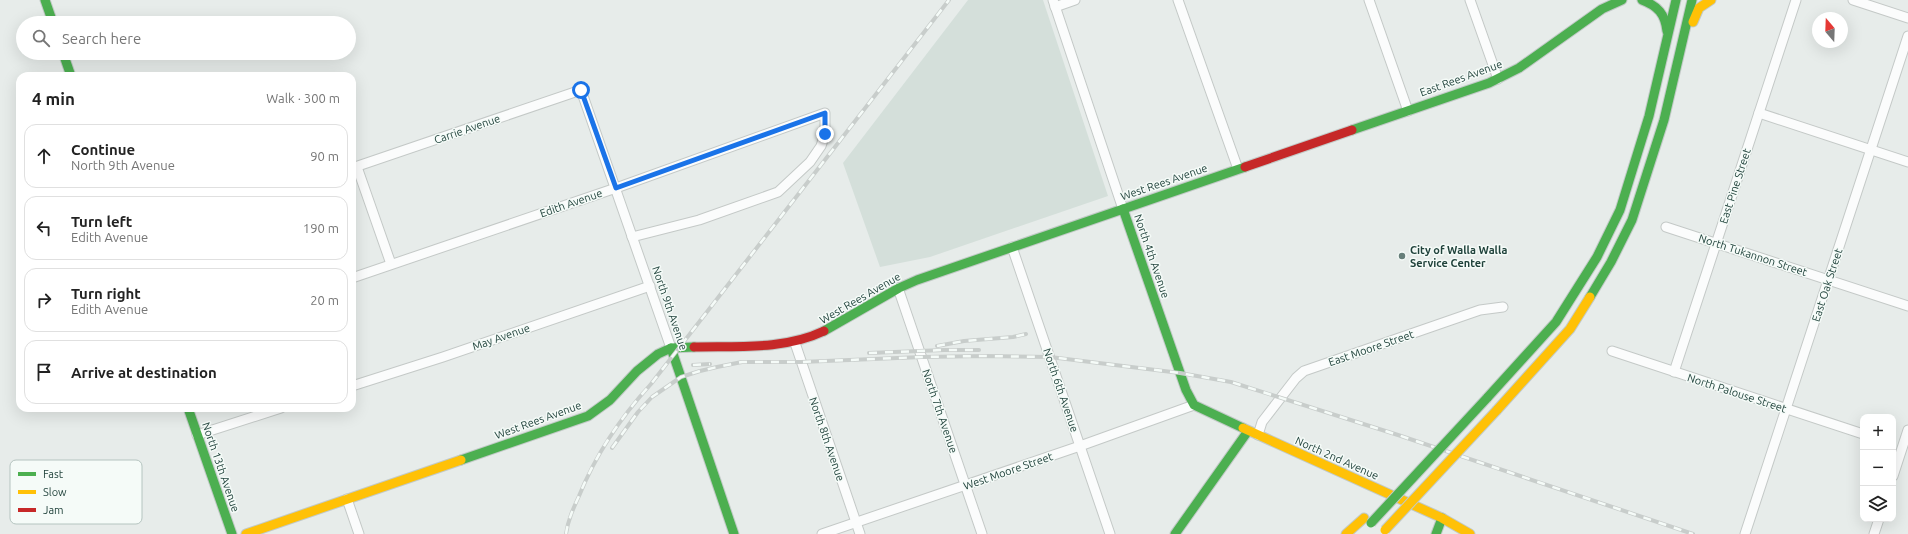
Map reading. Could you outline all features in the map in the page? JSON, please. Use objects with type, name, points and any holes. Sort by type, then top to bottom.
[{"type":"main road","points":[[45,0],[51,16]]},
{"type":"main road","name":"East Rees Avenue","points":[[1408,111],[1498,79],[1530,61],[1602,9],[1622,0]]},
{"type":"main road","points":[[1642,0],[1656,5],[1661,9],[1667,23],[1667,38]]},
{"type":"main road","points":[[1346,534],[1367,520],[1424,466],[1556,322],[1596,257],[1620,210],[1649,116],[1676,0]]},
{"type":"main road","points":[[1383,532],[1570,329],[1611,262],[1632,220],[1664,120],[1692,0]]},
{"type":"main road","points":[[1671,92],[1697,9],[1703,3],[1711,0]]},
{"type":"main road","points":[[65,60],[70,72]]},
{"type":"main road","name":"West Rees Avenue","points":[[246,534],[588,416],[609,402],[640,367],[656,355],[671,348],[778,345],[795,343],[835,328],[898,288],[917,280],[1408,111]]},
{"type":"main road","name":"North 4th Avenue","points":[[1123,209],[1188,395],[1194,405]]},
{"type":"main road","name":"North 9th Avenue","points":[[671,348],[734,534]]},
{"type":"main road","name":"North 2nd Avenue","points":[[1194,405],[1248,431],[1442,518],[1470,534]]},
{"type":"main road","points":[[1455,470],[1497,410]]},
{"type":"main road","name":"North 13th Avenue","points":[[189,412],[232,534]]},
{"type":"main road","points":[[1175,534],[1190,510],[1248,431]]},
{"type":"main road","points":[[1251,445],[1258,435]]},
{"type":"main road","points":[[1185,534],[1187,528],[1238,462]]},
{"type":"main road","points":[[1412,516],[1428,499]]},
{"type":"main road","points":[[1436,534],[1442,518]]},
{"type":"main road","points":[[1360,534],[1367,520]]},
{"type":"main road","points":[[1447,534],[1452,523]]},
{"type":"street","points":[[1054,4],[1075,0]]},
{"type":"street","points":[[1178,0],[1238,169]]},
{"type":"street","points":[[1370,0],[1408,111]]},
{"type":"street","points":[[1470,0],[1498,79]]},
{"type":"street","name":"East Pine Street","points":[[1674,372],[1796,0]]},
{"type":"street","points":[[1853,0],[1908,18]]},
{"type":"street","name":"North 4th Avenue","points":[[1054,4],[1123,209]]},
{"type":"street","name":"East Oak Street","points":[[1745,534],[1908,36]]},
{"type":"street","name":"Carrie Avenue","points":[[356,166],[581,90]]},
{"type":"street","name":"North 9th Avenue","points":[[581,90],[671,348]]},
{"type":"street","name":"Edith Avenue","points":[[356,277],[616,188],[825,113],[825,134],[821,146],[810,162],[778,192],[699,220],[632,237]]},
{"type":"street","points":[[1759,113],[1908,162]]},
{"type":"street","points":[[356,172],[391,264]]},
{"type":"street","name":"North Tukannon Street","points":[[1666,227],[1908,306]]},
{"type":"street","name":"North 6th Avenue","points":[[1012,247],[1110,534]]},
{"type":"street","name":"May Avenue","points":[[356,385],[443,357],[650,286]]},
{"type":"street","name":"North 7th Avenue","points":[[898,288],[982,534]]},
{"type":"street","name":"East Moore Street","points":[[1248,431],[1262,422],[1296,378],[1304,372],[1480,310],[1503,307]]},
{"type":"street","name":"North 8th Avenue","points":[[795,343],[860,534]]},
{"type":"street","name":"North Palouse Street","points":[[1612,351],[1860,433]]},
{"type":"street","name":"West Moore Street","points":[[822,534],[1080,446],[1194,405]]},
{"type":"street","points":[[197,435],[269,412]]},
{"type":"street","name":"East Moore Street","points":[[1258,435],[1262,422]]},
{"type":"street","points":[[1896,469],[1905,448],[1908,430]]},
{"type":"street","points":[[347,499],[359,534]]},
{"type":"street","points":[[1874,534],[1878,522]]},
{"type":"shaded area","points":[[968,0],[1043,0],[1108,196],[930,257],[880,267],[843,163]]},
{"type":"railway","points":[[566,534],[571,515],[593,466],[619,423],[651,384],[949,0]]},
{"type":"railway","points":[[937,346],[964,341],[1013,337],[1026,334]]},
{"type":"railway","points":[[869,353],[979,350]]},
{"type":"railway","points":[[612,448],[638,412],[652,397],[681,377],[717,367],[742,362],[801,362],[922,357],[1050,357],[1180,373],[1231,382],[1398,435],[1693,534]]},
{"type":"railway","points":[[693,365],[710,364]]},
{"type":"traffic: fast","points":[[45,0],[51,16]]},
{"type":"traffic: fast","points":[[1352,130],[1489,83],[1519,68],[1602,9],[1622,0]]},
{"type":"traffic: fast","points":[[1642,0],[1660,11],[1667,31]]},
{"type":"traffic: fast","points":[[1487,398],[1556,322],[1597,257],[1620,210],[1649,116],[1676,0]]},
{"type":"traffic: fast","points":[[1590,297],[1611,262],[1632,220],[1664,120],[1692,0]]},
{"type":"traffic: fast","points":[[65,60],[70,72]]},
{"type":"traffic: fast","points":[[824,331],[899,288],[917,280],[1245,167]]},
{"type":"traffic: fast","points":[[1123,209],[1186,390],[1194,405],[1243,428]]},
{"type":"traffic: fast","points":[[461,460],[588,416],[610,400],[637,371],[658,354],[671,348],[694,347]]},
{"type":"traffic: fast","points":[[671,348],[734,534]]},
{"type":"traffic: fast","points":[[1371,523],[1487,398]]},
{"type":"traffic: fast","points":[[189,412],[232,534]]},
{"type":"traffic: fast","points":[[1175,534],[1248,431]]},
{"type":"traffic: fast","points":[[1436,534],[1442,518]]},
{"type":"traffic: slow","points":[[1693,22],[1699,8],[1711,0]]},
{"type":"traffic: slow","points":[[1497,410],[1570,329],[1590,297]]},
{"type":"traffic: slow","points":[[1385,530],[1497,410]]},
{"type":"traffic: slow","points":[[1243,428],[1442,518],[1470,534]]},
{"type":"traffic: slow","points":[[246,534],[461,460]]},
{"type":"traffic: slow","points":[[1346,534],[1364,518]]},
{"type":"traffic: jam","points":[[1245,167],[1352,130]]},
{"type":"traffic: jam","points":[[694,347],[744,347],[777,344],[809,337],[824,331]]},
{"type":"place","name":"City of Walla Walla Service Center","points":[[1402,256]]},
{"type":"route","points":[[581,90],[616,188],[825,113],[825,134]]}]
